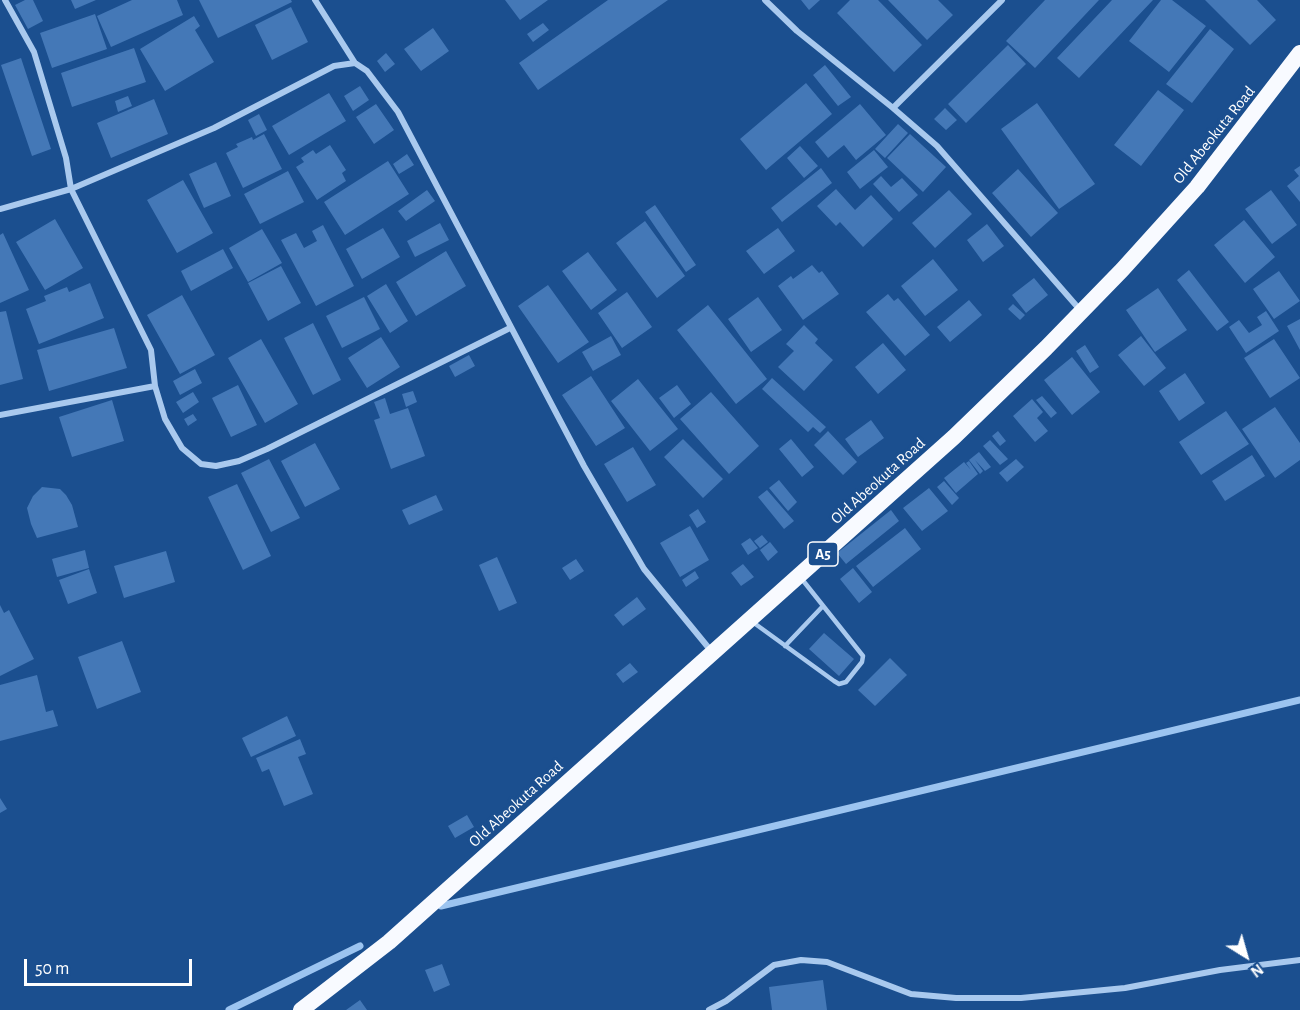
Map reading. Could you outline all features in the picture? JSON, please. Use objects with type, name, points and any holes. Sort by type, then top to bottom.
[{"type":"highway","name":"Old Abeokuta Road","points":[[301,1010],[389,942],[954,437],[1082,312],[1197,187],[1300,53]]},
{"type":"street","points":[[5,0],[34,52],[66,158],[71,189],[151,351],[155,386],[165,419],[182,448],[201,464],[216,466],[239,461],[275,446],[510,328]]},
{"type":"street","points":[[315,0],[355,63],[367,71],[398,112],[584,466],[644,569],[712,652]]},
{"type":"street","points":[[765,0],[797,31],[937,146],[1082,312]]},
{"type":"street","points":[[893,108],[1002,0]]},
{"type":"street","points":[[0,209],[71,189],[214,129],[334,66],[355,63]]},
{"type":"street","points":[[0,416],[155,386]]},
{"type":"street","points":[[710,1010],[726,1001],[774,965],[801,960],[827,962],[911,994],[956,998],[1021,998],[1083,993],[1125,988],[1220,970],[1300,960]]},
{"type":"lane","points":[[749,619],[834,681],[839,684],[846,682],[862,662],[863,656],[799,575]]},
{"type":"lane","points":[[785,646],[823,606]]},
{"type":"building","points":[[25,0],[33,0],[43,21],[28,29],[15,5]]},
{"type":"building","points":[[71,0],[96,0],[75,9]]},
{"type":"building","points":[[132,0],[177,0],[183,15],[111,47],[97,16]]},
{"type":"building","points":[[199,0],[291,0],[292,2],[218,38]]},
{"type":"building","points":[[505,0],[548,0],[520,20]]},
{"type":"building","points":[[608,0],[668,0],[538,90],[519,63]]},
{"type":"building","points":[[801,0],[820,0],[809,10]]},
{"type":"building","points":[[850,0],[878,0],[922,45],[894,72],[837,13]]},
{"type":"building","points":[[888,0],[938,0],[953,15],[927,40]]},
{"type":"building","points":[[1045,0],[1099,0],[1035,68],[1006,41]]},
{"type":"building","points":[[1112,0],[1153,0],[1079,78],[1057,58]]},
{"type":"building","points":[[1161,0],[1172,0],[1206,26],[1169,72],[1129,41]]},
{"type":"building","points":[[1205,0],[1257,0],[1276,20],[1250,45]]},
{"type":"building","points":[[291,7],[308,42],[272,60],[255,25]]},
{"type":"building","points":[[95,14],[107,49],[52,68],[40,33]]},
{"type":"building","points":[[194,16],[200,26],[195,30],[214,62],[165,91],[140,49]]},
{"type":"building","points":[[543,23],[549,30],[533,42],[527,34]]},
{"type":"building","points":[[433,28],[449,51],[421,71],[404,49]]},
{"type":"building","points":[[1210,29],[1234,49],[1192,103],[1166,84]]},
{"type":"building","points":[[1008,45],[1026,64],[966,123],[948,104]]},
{"type":"building","points":[[134,48],[146,82],[72,107],[61,73]]},
{"type":"building","points":[[386,53],[395,64],[385,72],[377,61]]},
{"type":"building","points":[[21,58],[51,149],[32,156],[1,65]]},
{"type":"building","points":[[825,65],[851,97],[838,106],[813,75]]},
{"type":"building","points":[[806,83],[832,114],[766,170],[740,139]]},
{"type":"building","points":[[360,86],[369,100],[353,111],[344,96]]},
{"type":"building","points":[[1158,90],[1184,110],[1141,166],[1114,145]]},
{"type":"building","points":[[329,93],[346,121],[289,155],[272,126]]},
{"type":"building","points":[[128,96],[132,106],[118,112],[115,101]]},
{"type":"building","points":[[154,99],[168,134],[111,158],[97,123]]},
{"type":"building","points":[[1037,103],[1095,184],[1059,209],[1001,129]]},
{"type":"building","points":[[376,104],[394,130],[374,144],[356,117]]},
{"type":"building","points":[[860,104],[886,135],[856,160],[844,145],[828,158],[815,142]]},
{"type":"building","points":[[945,108],[957,120],[946,130],[934,119]]},
{"type":"building","points":[[259,114],[267,130],[256,136],[248,120]]},
{"type":"building","points":[[898,124],[908,133],[885,158],[875,149]]},
{"type":"building","points":[[264,134],[282,169],[243,188],[226,153],[238,147],[236,144],[252,137],[253,140]]},
{"type":"building","points":[[910,134],[946,167],[923,192],[887,158]]},
{"type":"building","points":[[330,145],[346,170],[342,173],[346,181],[317,200],[296,167],[304,162],[301,158],[313,150],[316,154]]},
{"type":"building","points":[[800,146],[818,166],[804,178],[787,158]]},
{"type":"building","points":[[874,150],[888,167],[860,189],[847,172]]},
{"type":"building","points":[[407,154],[414,165],[399,174],[393,164]]},
{"type":"building","points":[[388,161],[409,194],[345,235],[324,202]]},
{"type":"building","points":[[216,162],[231,196],[204,208],[189,174]]},
{"type":"building","points":[[1300,166],[1300,202],[1287,186],[1299,176],[1294,170]]},
{"type":"building","points":[[821,168],[832,183],[782,222],[771,208]]},
{"type":"building","points":[[1018,169],[1058,213],[1031,237],[992,193]]},
{"type":"building","points":[[288,171],[304,202],[260,224],[244,194]]},
{"type":"building","points":[[881,176],[891,187],[902,178],[918,195],[899,212],[873,184]]},
{"type":"building","points":[[183,180],[213,233],[177,253],[147,200]]},
{"type":"building","points":[[836,189],[855,210],[871,195],[893,219],[863,247],[840,222],[836,226],[817,206]]},
{"type":"building","points":[[427,190],[435,201],[406,221],[398,211]]},
{"type":"building","points":[[949,190],[972,214],[935,248],[912,223]]},
{"type":"building","points":[[1271,190],[1297,225],[1272,244],[1245,209]]},
{"type":"building","points":[[655,205],[696,265],[686,272],[645,212]]},
{"type":"building","points":[[55,219],[83,268],[45,290],[16,242]]},
{"type":"building","points":[[1244,220],[1275,257],[1245,283],[1214,245]]},
{"type":"building","points":[[645,221],[685,276],[657,298],[616,243]]},
{"type":"building","points":[[440,223],[449,240],[415,257],[407,241]]},
{"type":"building","points":[[987,224],[1004,246],[983,262],[967,240]]},
{"type":"building","points":[[323,225],[354,286],[316,306],[281,240],[296,233],[304,248],[317,241],[312,231]]},
{"type":"building","points":[[383,228],[400,257],[362,279],[346,249]]},
{"type":"building","points":[[778,228],[795,251],[764,274],[746,251]]},
{"type":"building","points":[[262,229],[282,263],[248,282],[229,248]]},
{"type":"building","points":[[3,233],[29,290],[0,303],[0,235]]},
{"type":"building","points":[[223,249],[233,268],[191,291],[181,271]]},
{"type":"building","points":[[446,251],[466,286],[416,316],[396,282]]},
{"type":"building","points":[[588,252],[617,290],[591,310],[562,271]]},
{"type":"building","points":[[933,259],[958,290],[925,316],[901,286]]},
{"type":"building","points":[[812,265],[819,273],[822,271],[839,294],[803,320],[778,286],[791,276],[793,279]]},
{"type":"building","points":[[281,266],[301,303],[268,321],[248,283]]},
{"type":"building","points":[[1189,270],[1229,322],[1217,331],[1177,280]]},
{"type":"building","points":[[1279,271],[1300,301],[1274,319],[1253,289]]},
{"type":"building","points":[[1034,278],[1048,295],[1026,313],[1012,295]]},
{"type":"building","points":[[90,283],[104,318],[39,344],[26,309],[46,301],[44,296],[67,287],[69,292]]},
{"type":"building","points":[[386,284],[408,321],[390,333],[367,296]]},
{"type":"building","points":[[548,285],[589,342],[558,363],[518,306]]},
{"type":"building","points":[[1158,288],[1187,330],[1155,352],[1126,310]]},
{"type":"building","points":[[627,292],[652,327],[622,348],[598,313]]},
{"type":"building","points":[[888,294],[894,301],[898,298],[930,335],[905,356],[866,312]]},
{"type":"building","points":[[182,295],[215,355],[180,374],[147,315]]},
{"type":"building","points":[[364,297],[380,329],[342,348],[326,316]]},
{"type":"building","points":[[758,297],[782,330],[751,352],[728,319]]},
{"type":"building","points":[[969,300],[982,315],[950,342],[937,327]]},
{"type":"building","points":[[1013,304],[1025,315],[1020,320],[1008,309]]},
{"type":"building","points":[[708,305],[767,379],[736,404],[677,330]]},
{"type":"building","points":[[6,311],[23,379],[0,385],[0,312]]},
{"type":"building","points":[[1266,311],[1279,331],[1246,353],[1229,327],[1239,320],[1249,333],[1262,325],[1257,317]]},
{"type":"building","points":[[1300,319],[1300,350],[1287,326]]},
{"type":"building","points":[[313,323],[341,380],[313,395],[284,338]]},
{"type":"building","points":[[804,325],[818,339],[815,343],[833,360],[804,391],[778,367],[794,351],[786,344]]},
{"type":"building","points":[[114,328],[127,368],[49,391],[37,350]]},
{"type":"building","points":[[611,336],[621,355],[593,371],[582,352]]},
{"type":"building","points":[[1141,336],[1166,368],[1144,386],[1118,355]]},
{"type":"building","points":[[381,337],[400,367],[367,388],[348,358]]},
{"type":"building","points":[[261,339],[298,404],[265,423],[228,358]]},
{"type":"building","points":[[1274,339],[1300,378],[1270,398],[1244,358]]},
{"type":"building","points":[[883,343],[906,370],[878,394],[855,367]]},
{"type":"building","points":[[1085,345],[1099,367],[1090,373],[1076,351]]},
{"type":"building","points":[[469,355],[475,366],[455,377],[449,366]]},
{"type":"building","points":[[1072,357],[1100,392],[1072,415],[1044,380]]},
{"type":"building","points":[[195,369],[202,383],[180,395],[173,381]]},
{"type":"building","points":[[1185,373],[1205,403],[1179,421],[1159,391]]},
{"type":"building","points":[[591,376],[625,428],[596,446],[562,395]]},
{"type":"building","points":[[772,378],[826,427],[820,433],[813,427],[808,432],[762,389]]},
{"type":"building","points":[[638,379],[678,429],[650,451],[611,401]]},
{"type":"building","points":[[238,385],[257,425],[231,437],[212,398]]},
{"type":"building","points":[[677,385],[691,404],[674,418],[659,398]]},
{"type":"building","points":[[413,391],[417,402],[406,407],[402,394]]},
{"type":"building","points":[[193,392],[199,402],[183,413],[176,402]]},
{"type":"building","points":[[711,392],[759,446],[729,474],[680,419]]},
{"type":"building","points":[[1042,396],[1057,413],[1051,418],[1036,400]]},
{"type":"building","points":[[385,398],[390,414],[408,408],[425,456],[391,469],[374,420],[380,418],[374,402]]},
{"type":"building","points":[[1032,399],[1043,412],[1037,418],[1048,431],[1035,442],[1013,416]]},
{"type":"building","points":[[112,400],[124,441],[72,457],[59,417]]},
{"type":"building","points":[[1275,407],[1300,443],[1300,460],[1275,478],[1242,429]]},
{"type":"building","points":[[1226,411],[1249,444],[1201,475],[1179,442]]},
{"type":"building","points":[[193,414],[197,420],[188,426],[184,419]]},
{"type":"building","points":[[871,420],[884,438],[858,457],[845,439]]},
{"type":"building","points":[[828,431],[857,462],[843,475],[814,445]]},
{"type":"building","points":[[998,431],[1006,441],[1000,446],[992,436]]},
{"type":"building","points":[[683,439],[723,479],[703,498],[664,457]]},
{"type":"building","points":[[791,439],[814,467],[802,477],[779,449]]},
{"type":"building","points":[[990,440],[1008,459],[1000,465],[983,446]]},
{"type":"building","points":[[315,443],[340,489],[305,507],[281,461]]},
{"type":"building","points":[[633,447],[656,485],[627,502],[604,464]]},
{"type":"building","points":[[979,452],[991,467],[985,471],[975,460],[983,471],[980,474],[969,460]]},
{"type":"building","points":[[1252,455],[1265,476],[1225,501],[1212,481]]},
{"type":"building","points":[[269,459],[300,518],[271,532],[241,473]]},
{"type":"building","points":[[1016,459],[1024,467],[1007,482],[999,473]]},
{"type":"building","points":[[969,461],[978,474],[956,493],[944,478],[964,462],[971,470],[966,463]]},
{"type":"building","points":[[779,480],[797,502],[788,511],[769,488]]},
{"type":"building","points":[[944,481],[959,498],[952,505],[937,487]]},
{"type":"building","points":[[237,484],[271,556],[243,570],[208,497]]},
{"type":"building","points":[[42,487],[60,489],[66,495],[72,505],[78,527],[37,538],[27,508],[33,496]]},
{"type":"building","points":[[929,488],[948,511],[922,531],[903,508]]},
{"type":"building","points":[[767,490],[794,521],[784,529],[758,497]]},
{"type":"building","points":[[436,495],[443,510],[409,525],[402,510]]},
{"type":"building","points":[[698,509],[706,522],[697,528],[689,515]]},
{"type":"building","points":[[891,510],[899,521],[846,564],[837,553]]},
{"type":"building","points":[[690,526],[709,560],[680,577],[660,543]]},
{"type":"building","points":[[905,528],[921,549],[873,587],[856,566]]},
{"type":"building","points":[[762,535],[768,542],[760,548],[754,541]]},
{"type":"building","points":[[750,538],[758,548],[748,555],[741,544]]},
{"type":"building","points":[[770,542],[778,552],[768,561],[760,550]]},
{"type":"building","points":[[85,550],[89,568],[57,577],[52,559]]},
{"type":"building","points":[[166,551],[175,582],[124,598],[114,566]]},
{"type":"building","points":[[497,557],[517,603],[499,611],[479,565]]},
{"type":"building","points":[[576,559],[584,571],[570,580],[562,568]]},
{"type":"building","points":[[743,564],[754,577],[741,586],[731,573]]},
{"type":"building","points":[[853,568],[872,592],[859,603],[840,579]]},
{"type":"building","points":[[89,569],[97,593],[68,604],[59,580]]},
{"type":"building","points":[[695,571],[699,578],[686,587],[682,580]]},
{"type":"building","points":[[637,597],[646,609],[623,626],[614,615]]},
{"type":"building","points":[[0,605],[4,613],[9,610],[34,659],[0,676]]},
{"type":"building","points":[[824,633],[854,659],[839,676],[809,649]]},
{"type":"building","points":[[122,641],[141,692],[97,709],[78,657]]},
{"type":"building","points":[[890,658],[907,675],[875,706],[858,690]]},
{"type":"building","points":[[630,663],[638,672],[623,683],[616,674]]},
{"type":"building","points":[[37,675],[46,712],[53,710],[58,726],[0,741],[0,685]]},
{"type":"building","points":[[287,716],[296,736],[251,757],[242,738]]},
{"type":"building","points":[[300,739],[306,754],[298,757],[313,794],[284,806],[269,769],[262,772],[256,758]]},
{"type":"building","points":[[0,798],[7,809],[0,813]]},
{"type":"building","points":[[467,815],[474,827],[455,838],[448,826]]},
{"type":"building","points":[[442,964],[450,985],[434,992],[425,970]]},
{"type":"building","points":[[823,980],[827,1010],[772,1010],[769,987]]},
{"type":"building","points":[[360,1000],[367,1010],[346,1010]]},
{"type":"waterway","points":[[441,906],[1300,700]]},
{"type":"waterway","points":[[229,1010],[360,946]]}]
